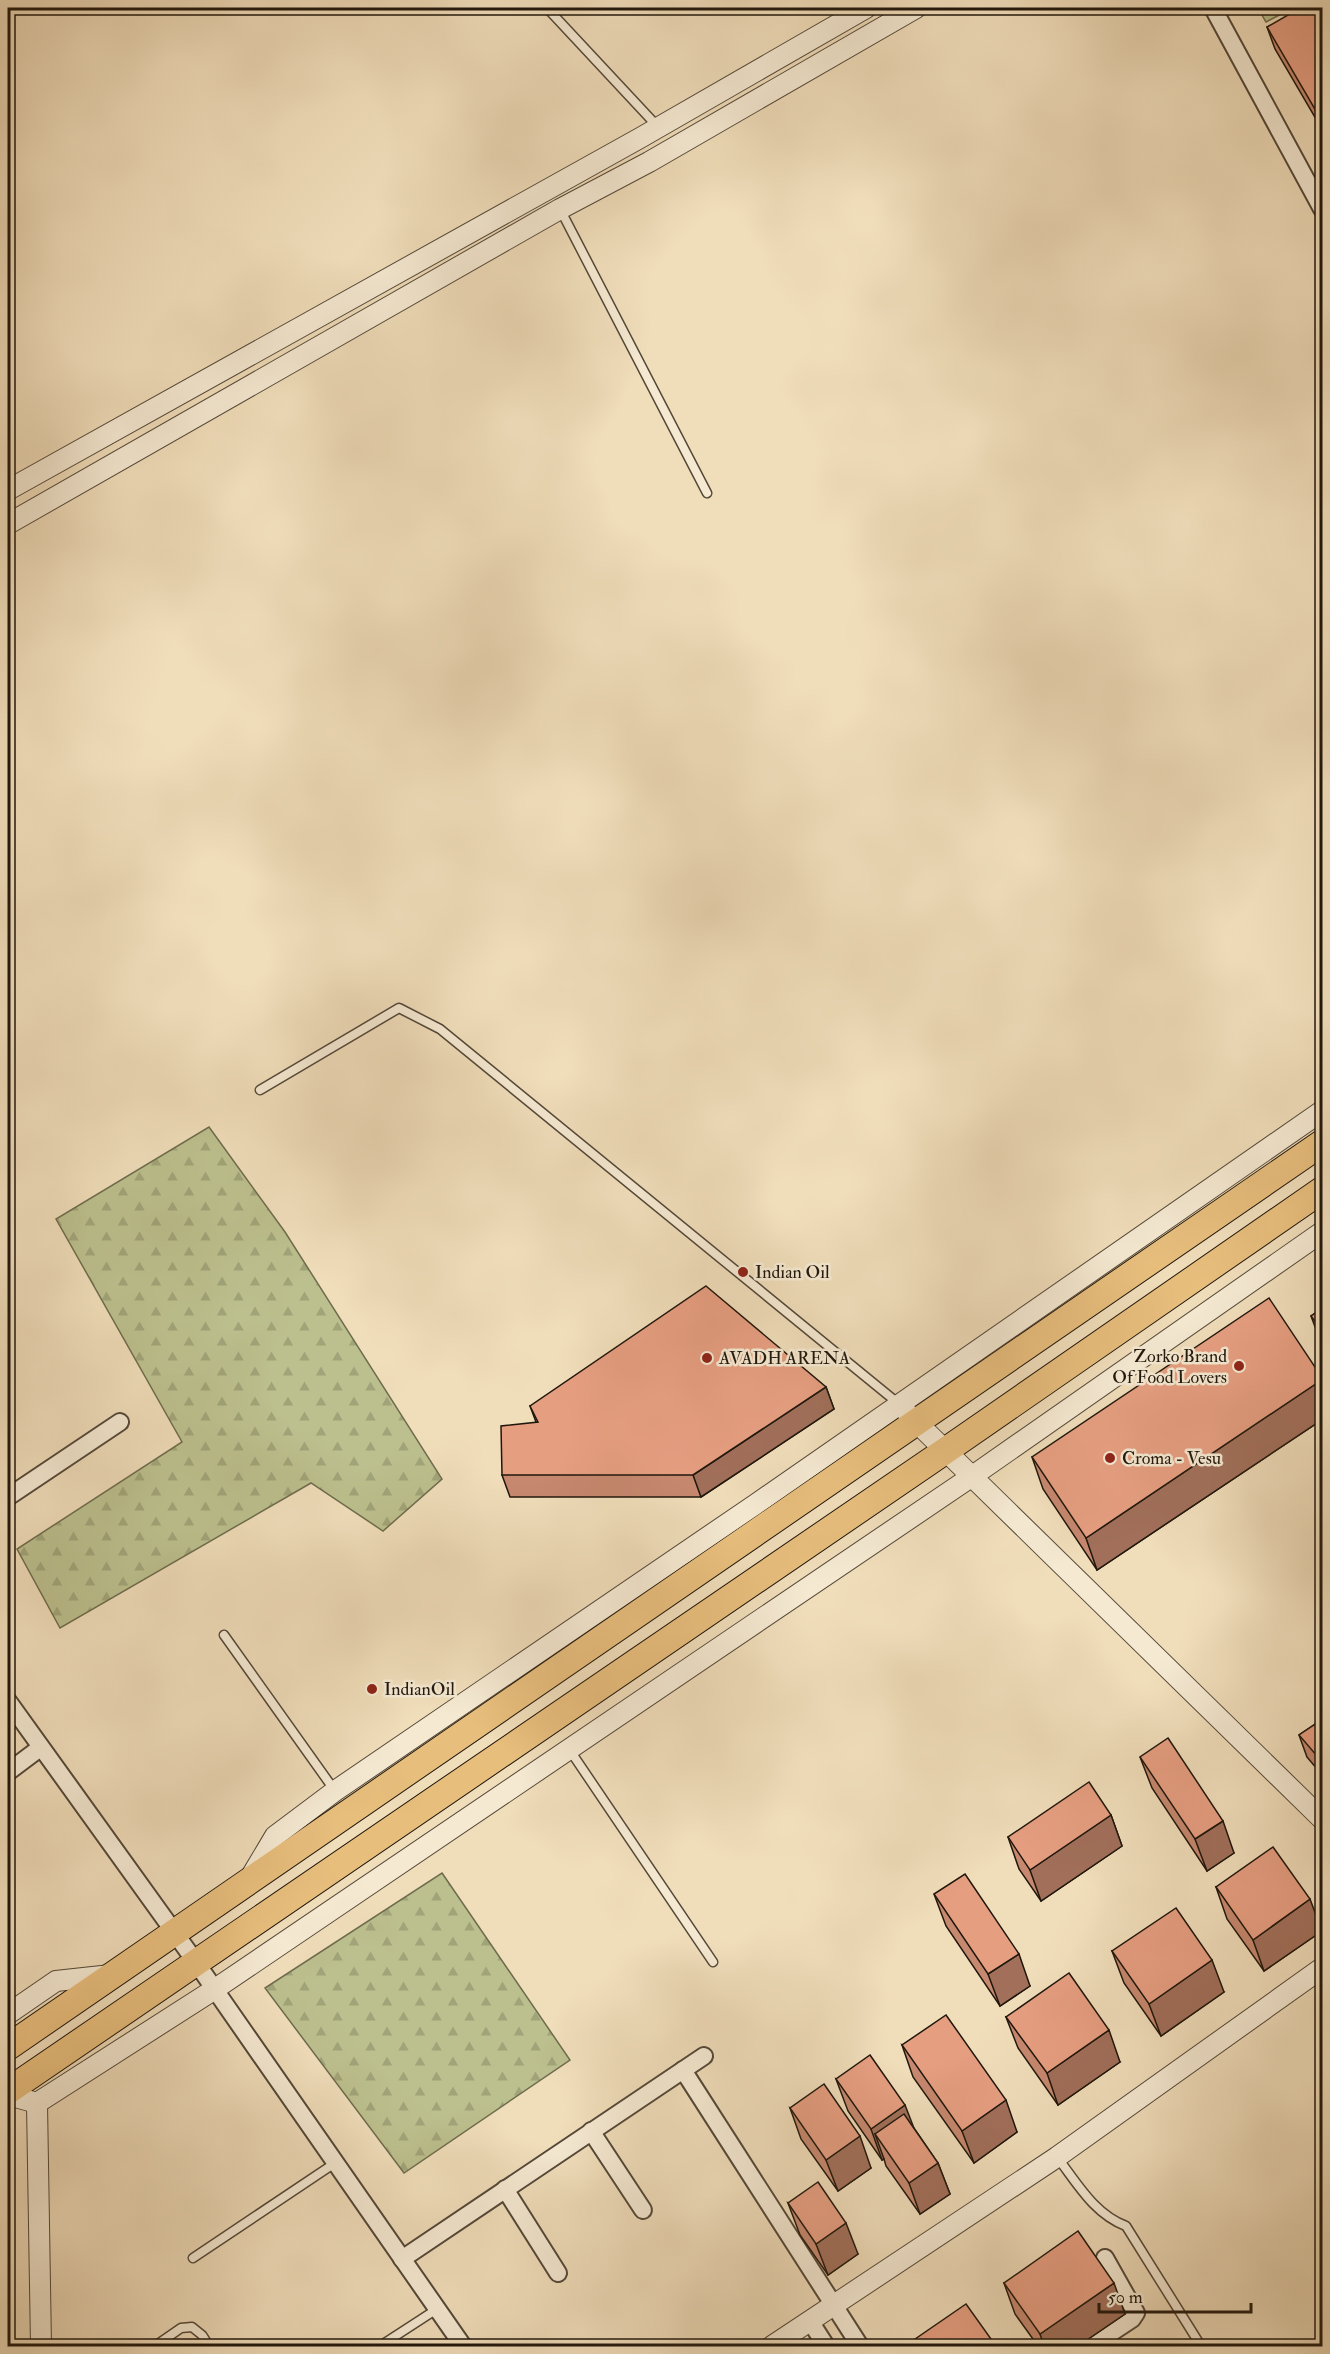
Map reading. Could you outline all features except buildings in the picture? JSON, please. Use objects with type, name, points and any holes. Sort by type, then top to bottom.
[{"type":"main road","points":[[8,2047],[248,1881],[908,1414],[1323,1143]]},
{"type":"main road","points":[[8,2093],[195,1961],[945,1451],[1323,1190]]},
{"type":"street","points":[[8,490],[658,127],[866,8]]},
{"type":"street","points":[[8,524],[560,209],[649,162],[916,8]]},
{"type":"street","points":[[1213,8],[1323,209]]},
{"type":"street","points":[[248,1881],[275,1836],[335,1791],[908,1414],[1323,1111]]},
{"type":"street","points":[[37,2103],[215,1989],[971,1477],[1323,1232]]},
{"type":"street","points":[[908,1414],[1323,1819]]},
{"type":"street","points":[[8,1497],[120,1422]]},
{"type":"street","points":[[8,1701],[215,1989],[464,2346]]},
{"type":"street","points":[[8,1772],[40,1748]]},
{"type":"street","points":[[772,2346],[1057,2157],[1323,1968]]},
{"type":"street","points":[[8,2014],[56,1981],[111,1976]]},
{"type":"street","points":[[402,2259],[704,2056]]},
{"type":"street","points":[[683,2070],[860,2346]]},
{"type":"street","points":[[8,2093],[37,2103]]},
{"type":"street","points":[[37,2103],[41,2346]]},
{"type":"street","points":[[591,2131],[643,2210]]},
{"type":"street","points":[[505,2189],[558,2273]]},
{"type":"street","points":[[1090,2346],[1132,2319],[1136,2313],[1105,2258]]},
{"type":"street","points":[[810,2321],[826,2346]]},
{"type":"lane","points":[[548,8],[658,127]]},
{"type":"lane","points":[[560,209],[707,493]]},
{"type":"lane","points":[[260,1090],[399,1008],[440,1029],[908,1414]]},
{"type":"lane","points":[[224,1635],[335,1791]]},
{"type":"lane","points":[[568,1748],[713,1962]]},
{"type":"lane","points":[[1057,2157],[1096,2208],[1110,2220],[1126,2226],[1201,2346]]},
{"type":"lane","points":[[193,2258],[335,2163]]},
{"type":"lane","points":[[380,2346],[438,2309]]},
{"type":"lane","points":[[155,2346],[181,2328],[192,2327],[202,2335],[209,2346]]},
{"type":"green space","points":[[1258,8],[1293,8],[1266,22]]},
{"type":"green space","points":[[209,1127],[285,1232],[442,1479],[383,1531],[311,1483],[60,1628],[17,1549],[182,1442],[56,1219]]},
{"type":"green space","points":[[442,1873],[570,2060],[404,2173],[265,1988]]},
{"type":"place","name":"Indian Oil","points":[[743,1272]]},
{"type":"place","name":"AVADH ARENA","points":[[707,1358]]},
{"type":"place","name":"Zorko Brand Of Food Lovers","points":[[1239,1366]]},
{"type":"place","name":"Croma - Vesu","points":[[1110,1458]]},
{"type":"place","name":"IndianOil","points":[[372,1689]]}]
